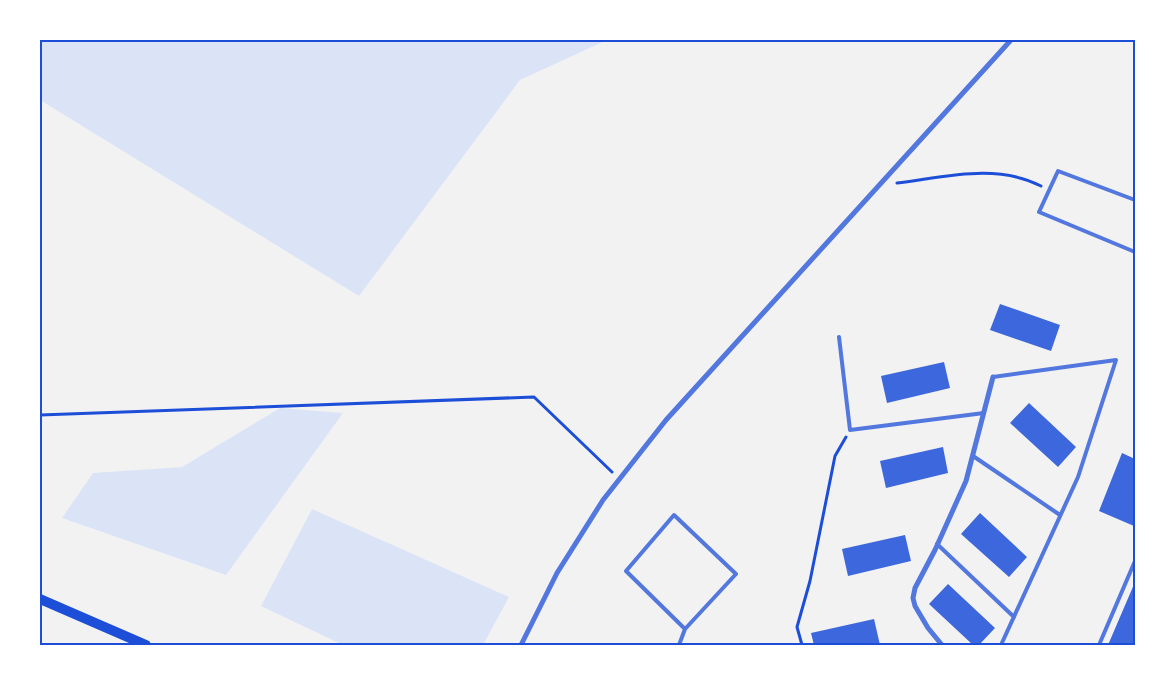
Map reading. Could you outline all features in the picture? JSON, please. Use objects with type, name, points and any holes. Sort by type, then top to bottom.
[{"type":"main road","points":[[40,599],[146,645]]},
{"type":"street","points":[[521,645],[557,573],[603,500],[666,420],[1012,40]]},
{"type":"street","points":[[942,645],[928,628],[913,598],[915,588],[938,544],[966,481],[993,377]]},
{"type":"lane","points":[[1135,200],[1058,171],[1039,212],[1135,252]]},
{"type":"lane","points":[[839,337],[850,430],[984,413]]},
{"type":"lane","points":[[993,377],[1116,360],[1078,477],[1001,645]]},
{"type":"lane","points":[[973,456],[1060,515]]},
{"type":"lane","points":[[678,645],[685,629],[736,574],[674,515],[626,572],[685,629]]},
{"type":"lane","points":[[938,544],[1014,617]]},
{"type":"lane","points":[[1099,645],[1135,561]]},
{"type":"path","points":[[879,185],[961,174],[1000,173],[1028,180],[1049,190]]},
{"type":"path","points":[[40,415],[534,398],[620,479]]},
{"type":"path","points":[[802,645],[797,627],[810,581],[835,456],[850,430]]},
{"type":"shaded area","points":[[40,40],[607,40],[520,80],[359,296],[40,100]]},
{"type":"shaded area","points":[[280,408],[343,413],[226,575],[62,518],[93,473],[182,467]]},
{"type":"shaded area","points":[[312,509],[509,597],[483,645],[343,645],[261,606]]},
{"type":"building","points":[[1000,304],[1060,325],[1051,351],[990,330]]},
{"type":"building","points":[[944,362],[950,388],[887,403],[881,376]]},
{"type":"building","points":[[1029,403],[1076,447],[1058,467],[1010,423]]},
{"type":"building","points":[[943,447],[948,473],[886,488],[880,461]]},
{"type":"building","points":[[1122,453],[1135,459],[1134,526],[1099,511]]},
{"type":"building","points":[[980,513],[1027,557],[1009,577],[961,534]]},
{"type":"building","points":[[905,535],[911,561],[848,576],[842,549]]},
{"type":"building","points":[[1135,582],[1135,645],[1108,645]]},
{"type":"building","points":[[948,584],[995,628],[979,645],[973,645],[929,604]]},
{"type":"building","points":[[874,619],[880,645],[814,645],[811,633]]}]
